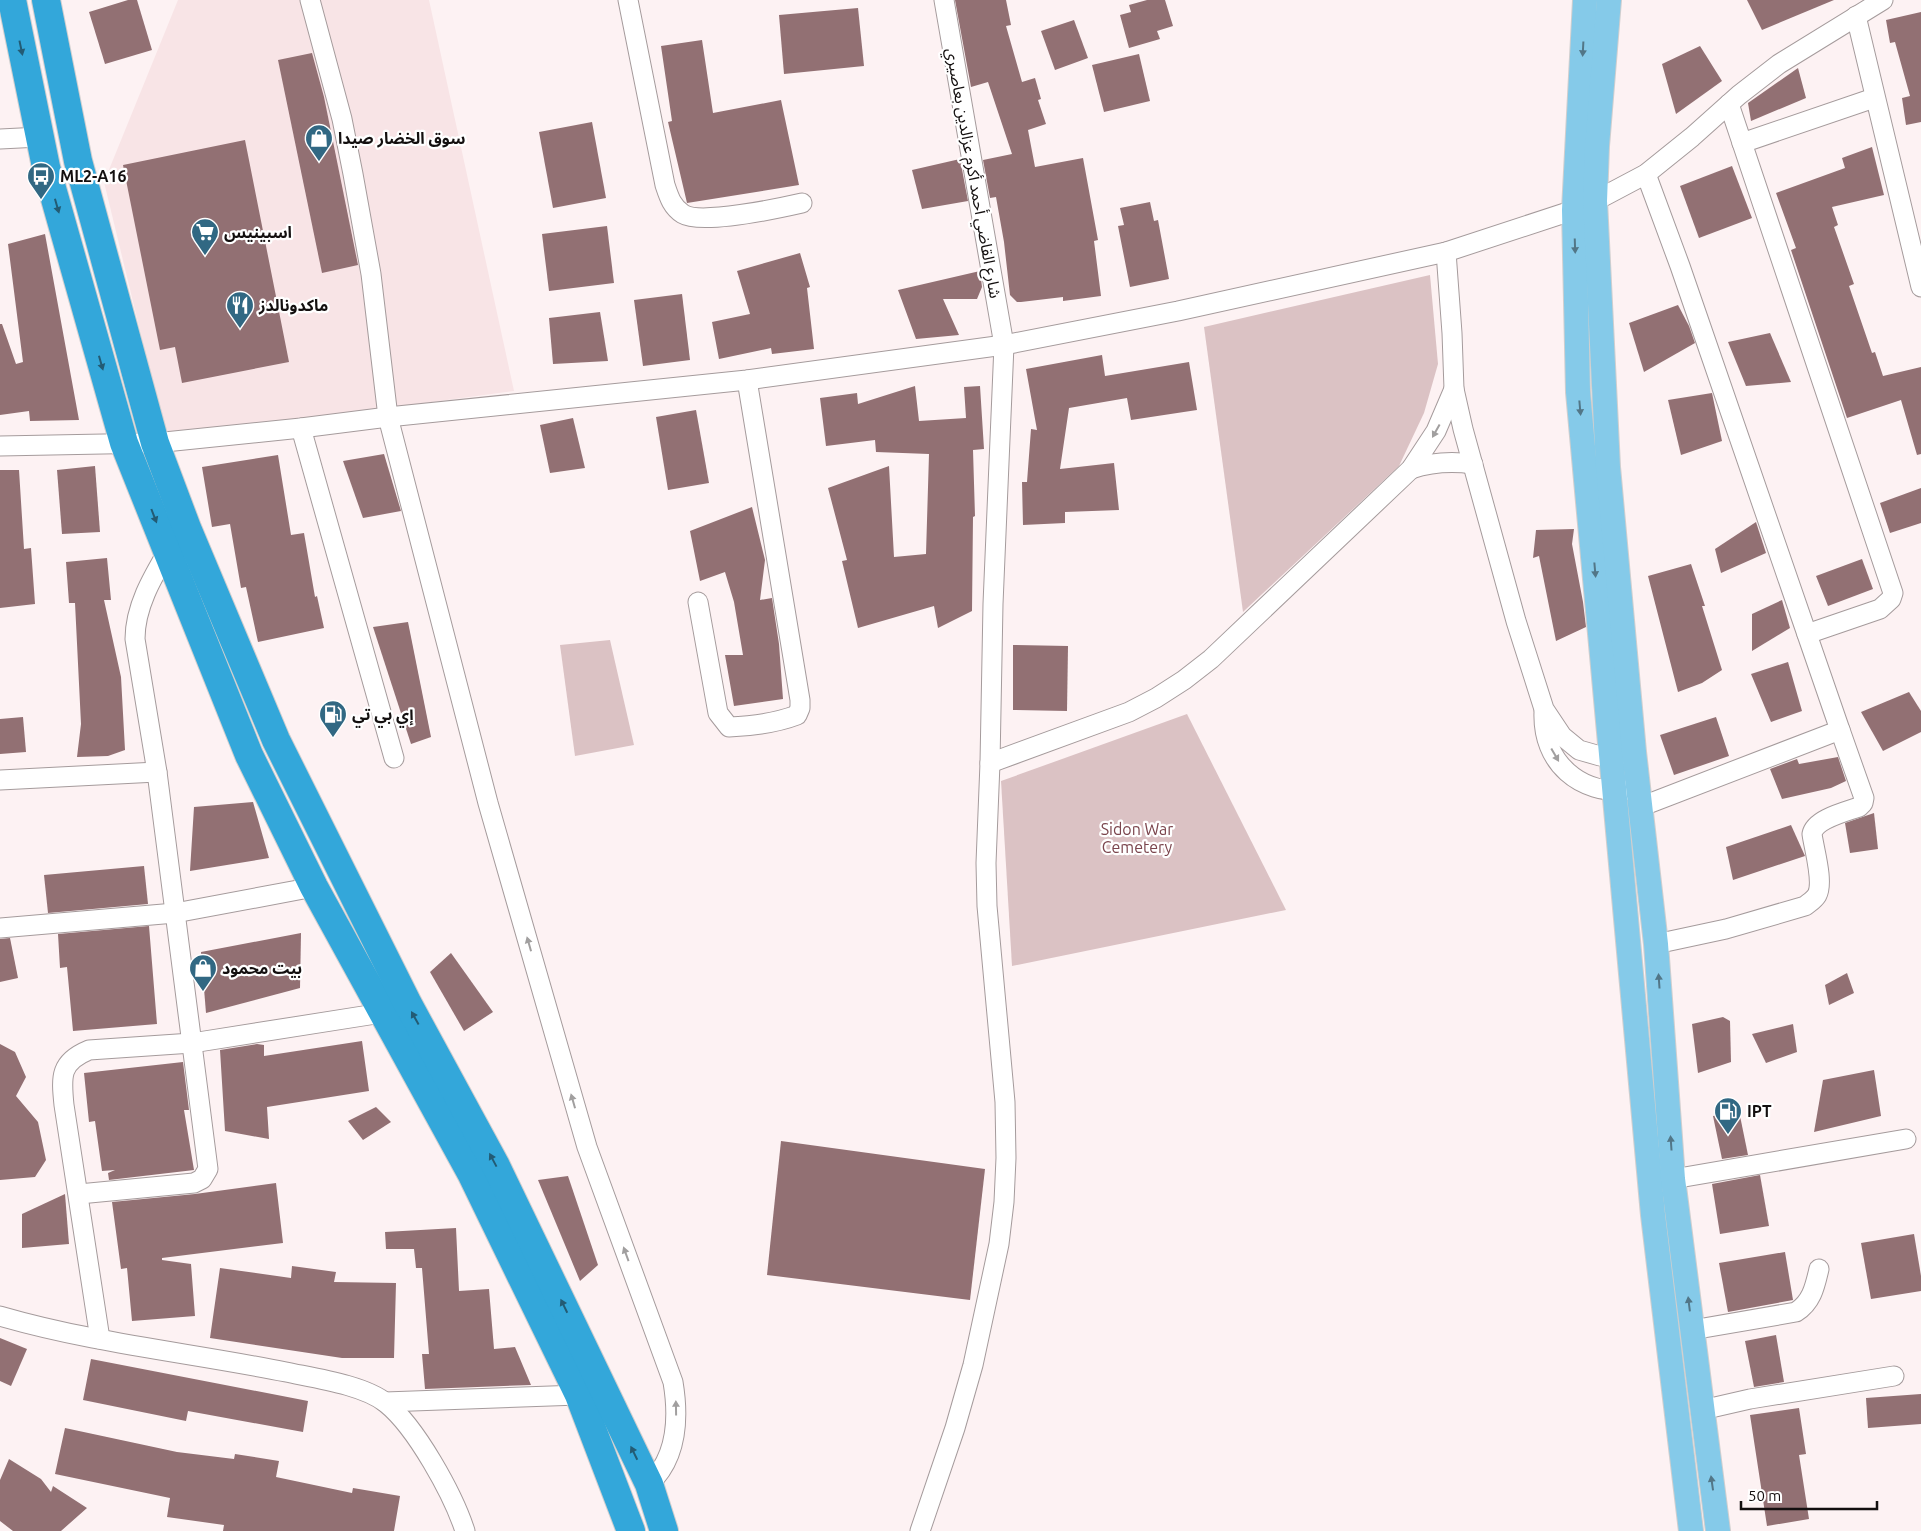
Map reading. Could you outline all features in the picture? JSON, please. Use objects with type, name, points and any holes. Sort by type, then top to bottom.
[{"type":"highway","points":[[12,0],[48,176],[124,444],[249,755],[314,887],[471,1173],[579,1395],[631,1531]]},
{"type":"highway","points":[[46,0],[78,161],[155,442],[188,528],[276,740],[408,1004],[496,1166],[649,1484],[664,1531]]},
{"type":"main road","points":[[1585,0],[1574,210],[1578,392],[1613,791],[1654,1222],[1691,1531]]},
{"type":"main road","points":[[1609,0],[1597,146],[1595,201],[1608,467],[1634,752],[1656,944],[1673,1179],[1718,1531]]},
{"type":"main road","points":[[1654,1222],[1678,1219]]},
{"type":"street","points":[[310,0],[342,119],[353,174],[371,274],[388,417],[488,803],[587,1147],[673,1382],[675,1434],[666,1463],[656,1478],[649,1484]]},
{"type":"street","points":[[628,0],[665,185],[675,207],[685,215],[699,218],[771,210],[802,204]]},
{"type":"street","name":"شارع القاضي أحمد أكرم عزالدين بعاصيري","points":[[920,1531],[955,1428],[973,1365],[999,1244],[1004,1202],[1006,1158],[1005,1102],[987,906],[986,863],[993,604],[1004,345],[944,0]]},
{"type":"street","points":[[1595,201],[1646,174],[1779,64],[1883,0]]},
{"type":"street","points":[[1856,16],[1874,98],[1921,288]]},
{"type":"street","points":[[1742,143],[1874,98]]},
{"type":"street","points":[[1729,104],[1893,593],[1891,599],[1880,609],[1807,634]]},
{"type":"street","points":[[0,139],[40,137]]},
{"type":"street","points":[[1646,174],[1680,266],[1864,798],[1863,803],[1859,807],[1819,823],[1813,830],[1812,834],[1820,882],[1818,894],[1805,906],[1726,929],[1656,944]]},
{"type":"street","points":[[0,446],[124,444],[301,428],[388,417],[747,380],[1004,345],[1178,311],[1446,252],[1574,210]]},
{"type":"street","points":[[1446,252],[1454,389],[1516,621],[1544,709],[1562,736],[1579,750],[1600,756],[1634,752]]},
{"type":"street","points":[[698,602],[718,713],[723,721],[729,727],[787,719],[796,715],[800,708],[800,700],[747,380]]},
{"type":"street","points":[[990,763],[1129,712],[1184,680],[1211,659],[1410,469],[1436,431],[1454,389]]},
{"type":"street","points":[[301,428],[394,758]]},
{"type":"street","points":[[1410,469],[1426,464],[1443,462],[1473,464]]},
{"type":"street","points":[[79,1194],[194,1183],[202,1179],[208,1168],[157,772],[135,639],[135,627],[148,585],[168,551]]},
{"type":"street","points":[[1544,709],[1544,722],[1550,749],[1566,771],[1587,786],[1639,798],[1840,730]]},
{"type":"street","points":[[0,780],[157,772]]},
{"type":"street","points":[[0,928],[175,913],[314,887]]},
{"type":"street","points":[[100,1339],[64,1105],[63,1075],[68,1064],[76,1056],[89,1050],[192,1043],[382,1013]]},
{"type":"street","points":[[1673,1179],[1906,1139]]},
{"type":"street","points":[[1692,1330],[1796,1312],[1802,1308],[1813,1293],[1819,1269]]},
{"type":"street","points":[[0,1316],[100,1339],[333,1382],[373,1395],[386,1402],[403,1419],[432,1462],[452,1500],[465,1531]]},
{"type":"street","points":[[1702,1410],[1750,1399],[1894,1376]]},
{"type":"street","points":[[386,1402],[579,1395]]},
{"type":"shaded area","points":[[178,0],[429,0],[514,391],[166,438],[104,182]]},
{"type":"green space","points":[[1430,275],[1438,364],[1424,413],[1399,466],[1243,612],[1204,327]]},
{"type":"green space","points":[[610,640],[634,745],[575,756],[560,645]]},
{"type":"green space","name":"Sidon War Cemetery","points":[[1187,714],[1286,910],[1012,966],[1001,781]]},
{"type":"building","points":[[128,0],[137,0],[152,50],[105,64],[89,12]]},
{"type":"building","points":[[955,0],[1006,0],[1011,25],[1006,26],[1022,82],[1035,78],[1041,99],[1038,100],[1046,124],[1028,130],[1035,167],[1083,158],[1098,240],[1094,241],[1101,296],[1063,301],[1063,297],[1017,302],[1010,295],[1004,242],[996,197],[990,198],[983,160],[1012,154],[988,82],[971,87]]},
{"type":"building","points":[[1147,0],[1165,0],[1173,26],[1157,31],[1160,39],[1129,48],[1120,15],[1131,12],[1129,5]]},
{"type":"building","points":[[1747,0],[1834,0],[1762,30]]},
{"type":"building","points":[[858,8],[864,66],[784,74],[779,15]]},
{"type":"building","points":[[1921,12],[1921,122],[1906,125],[1902,98],[1910,96],[1895,42],[1890,43],[1886,20]]},
{"type":"building","points":[[1074,20],[1088,58],[1055,70],[1041,31]]},
{"type":"building","points":[[702,40],[713,113],[781,100],[799,185],[687,203],[668,122],[672,121],[661,46]]},
{"type":"building","points":[[1700,46],[1722,81],[1676,114],[1662,64]]},
{"type":"building","name":"سوق الخضار صيدا","points":[[312,53],[324,97],[358,265],[322,273],[278,60]]},
{"type":"building","points":[[1139,54],[1150,101],[1104,112],[1092,65]]},
{"type":"building","points":[[1798,68],[1806,98],[1751,121],[1748,103]]},
{"type":"building","points":[[592,122],[606,198],[553,208],[539,132]]},
{"type":"building","name":"اسبينيس","points":[[245,140],[289,362],[182,383],[175,347],[160,350],[123,165]]},
{"type":"building","points":[[1872,147],[1884,195],[1832,207],[1838,225],[1834,227],[1854,284],[1849,286],[1872,353],[1875,352],[1883,376],[1921,367],[1921,454],[1917,455],[1901,400],[1847,418],[1791,250],[1796,248],[1776,193],[1845,168],[1842,158]]},
{"type":"building","points":[[960,159],[968,201],[922,209],[912,170]]},
{"type":"building","points":[[1732,166],[1752,218],[1699,238],[1680,186]]},
{"type":"building","points":[[1150,202],[1154,221],[1158,220],[1169,279],[1130,287],[1118,226],[1124,225],[1120,208]]},
{"type":"building","points":[[607,226],[614,283],[549,291],[542,234]]},
{"type":"building","points":[[45,234],[79,420],[30,421],[29,411],[0,415],[0,324],[2,324],[16,364],[23,362],[8,244]]},
{"type":"building","points":[[800,253],[810,287],[807,288],[814,349],[772,354],[771,348],[719,359],[712,322],[750,314],[737,271]]},
{"type":"building","points":[[980,271],[982,287],[977,299],[943,299],[959,335],[916,339],[898,290]]},
{"type":"building","points":[[682,294],[690,360],[643,366],[634,300]]},
{"type":"building","points":[[1678,305],[1695,343],[1644,372],[1629,323]]},
{"type":"building","points":[[600,312],[608,361],[553,364],[549,318]]},
{"type":"building","points":[[1770,333],[1791,382],[1746,386],[1728,342]]},
{"type":"building","points":[[1102,355],[1105,376],[1189,362],[1197,410],[1131,420],[1127,398],[1069,408],[1060,469],[1114,463],[1119,510],[1065,512],[1065,523],[1023,525],[1022,482],[1027,482],[1031,429],[1037,430],[1026,369]]},
{"type":"building","points":[[915,386],[919,421],[966,418],[964,387],[980,386],[984,449],[973,450],[975,516],[973,517],[972,611],[938,628],[934,606],[858,628],[842,561],[847,560],[828,488],[889,466],[894,557],[926,554],[929,454],[876,452],[875,440],[826,446],[820,398],[857,393],[858,404]]},
{"type":"building","points":[[1712,393],[1722,441],[1681,455],[1668,400]]},
{"type":"building","points":[[696,410],[709,483],[668,490],[656,417]]},
{"type":"building","points":[[573,418],[585,468],[550,473],[540,425]]},
{"type":"building","points":[[384,454],[401,511],[363,518],[343,461]]},
{"type":"building","points":[[278,455],[291,535],[304,533],[315,597],[317,596],[324,628],[258,642],[246,587],[241,588],[230,524],[212,527],[202,467]]},
{"type":"building","points":[[95,466],[100,532],[62,534],[57,470]]},
{"type":"building","points":[[0,470],[19,470],[24,549],[31,548],[35,604],[0,608]]},
{"type":"building","points":[[1921,488],[1921,523],[1890,533],[1880,503]]},
{"type":"building","points":[[752,507],[765,560],[760,600],[772,598],[779,644],[783,699],[734,706],[725,655],[743,655],[734,602],[725,572],[700,581],[690,531]]},
{"type":"building","points":[[1756,522],[1766,553],[1721,573],[1715,549]]},
{"type":"building","points":[[1574,529],[1572,544],[1586,627],[1556,641],[1539,556],[1533,558],[1536,530]]},
{"type":"building","points":[[107,558],[111,600],[104,600],[121,677],[125,750],[108,756],[77,757],[81,724],[75,603],[69,603],[66,562]]},
{"type":"building","points":[[1862,559],[1873,589],[1828,606],[1816,576]]},
{"type":"building","points":[[1691,564],[1705,606],[1702,606],[1722,670],[1702,683],[1678,692],[1648,576]]},
{"type":"building","points":[[1782,600],[1790,628],[1752,651],[1752,614]]},
{"type":"building","points":[[408,622],[431,737],[411,744],[373,627]]},
{"type":"building","points":[[1013,645],[1068,646],[1067,711],[1013,710]]},
{"type":"building","points":[[1788,662],[1802,711],[1771,722],[1751,674]]},
{"type":"building","points":[[1909,692],[1921,711],[1921,732],[1883,751],[1861,712]]},
{"type":"building","points":[[23,717],[26,752],[0,754],[0,719]]},
{"type":"building","points":[[1716,717],[1729,756],[1674,775],[1660,735]]},
{"type":"building","points":[[1838,757],[1846,781],[1831,788],[1782,799],[1770,769],[1797,759],[1799,764]]},
{"type":"building","points":[[253,802],[269,858],[190,871],[194,807]]},
{"type":"building","points":[[1874,813],[1878,849],[1850,853],[1845,823]]},
{"type":"building","points":[[1791,825],[1805,856],[1733,880],[1726,847]]},
{"type":"building","points":[[144,866],[148,904],[48,913],[44,875]]},
{"type":"building","points":[[149,926],[157,1024],[73,1031],[67,967],[60,968],[58,934]]},
{"type":"building","points":[[301,933],[300,988],[206,1013],[201,952]]},
{"type":"building","points":[[10,938],[18,978],[0,982],[0,939]]},
{"type":"building","points":[[451,953],[493,1012],[464,1031],[430,972]]},
{"type":"building","points":[[1847,973],[1854,993],[1829,1005],[1825,985]]},
{"type":"building","points":[[1723,1017],[1730,1021],[1731,1062],[1698,1073],[1692,1024]]},
{"type":"building","points":[[1793,1024],[1797,1052],[1766,1063],[1752,1034]]},
{"type":"building","points":[[362,1041],[369,1091],[267,1107],[269,1139],[225,1131],[220,1050],[257,1044],[264,1045],[264,1056]]},
{"type":"building","points":[[0,1044],[15,1052],[26,1077],[16,1096],[38,1122],[46,1160],[35,1177],[0,1180]]},
{"type":"building","points":[[183,1062],[189,1110],[184,1110],[194,1170],[109,1180],[108,1173],[115,1170],[102,1171],[95,1121],[89,1122],[84,1073]]},
{"type":"building","points":[[1874,1070],[1881,1116],[1814,1132],[1823,1080]]},
{"type":"building","points":[[376,1107],[391,1122],[363,1140],[348,1121]]},
{"type":"building","points":[[1739,1111],[1748,1155],[1722,1159],[1713,1116]]},
{"type":"building","points":[[781,1141],[985,1169],[970,1300],[767,1275]]},
{"type":"building","points":[[1760,1175],[1769,1226],[1720,1234],[1712,1184]]},
{"type":"building","points":[[568,1176],[598,1265],[580,1281],[538,1180]]},
{"type":"building","points":[[276,1183],[283,1243],[162,1258],[162,1260],[191,1264],[195,1316],[132,1321],[127,1268],[121,1269],[112,1202],[195,1194]]},
{"type":"building","points":[[65,1194],[69,1244],[22,1248],[22,1214]]},
{"type":"building","points":[[456,1228],[459,1291],[489,1289],[494,1349],[515,1347],[531,1385],[425,1389],[422,1354],[429,1354],[422,1268],[416,1268],[414,1249],[386,1249],[385,1232]]},
{"type":"building","points":[[1914,1234],[1921,1276],[1921,1291],[1871,1299],[1861,1243]]},
{"type":"building","points":[[1785,1252],[1793,1300],[1728,1312],[1719,1263]]},
{"type":"building","points":[[292,1266],[336,1272],[334,1282],[396,1283],[394,1358],[342,1358],[210,1338],[220,1268],[291,1278]]},
{"type":"building","points":[[1776,1335],[1784,1382],[1754,1387],[1745,1341]]},
{"type":"building","points":[[0,1338],[27,1349],[11,1386],[0,1381]]},
{"type":"building","points":[[91,1359],[308,1401],[303,1432],[188,1411],[186,1421],[83,1400]]},
{"type":"building","points":[[1921,1394],[1921,1424],[1868,1428],[1866,1398]]},
{"type":"building","points":[[1799,1408],[1806,1454],[1799,1455],[1809,1519],[1767,1526],[1750,1415]]},
{"type":"building","points":[[65,1428],[177,1452],[234,1459],[235,1454],[279,1461],[276,1477],[352,1493],[353,1488],[400,1496],[394,1531],[223,1531],[224,1525],[167,1517],[170,1498],[55,1474]]},
{"type":"building","points":[[9,1459],[41,1479],[51,1492],[53,1486],[87,1508],[61,1531],[13,1531],[0,1521],[0,1480]]},
{"type":"place","name":"سوق الخضار صيدا","points":[[319,162]]},
{"type":"place","name":"ML2-A16","points":[[41,200]]},
{"type":"place","name":"اسبينيس","points":[[205,256]]},
{"type":"place","name":"ماكدونالدز","points":[[240,329]]},
{"type":"place","name":"إي بي تي","points":[[333,738]]},
{"type":"place","name":"بيت محمود","points":[[203,992]]},
{"type":"place","name":"IPT","points":[[1728,1135]]}]
